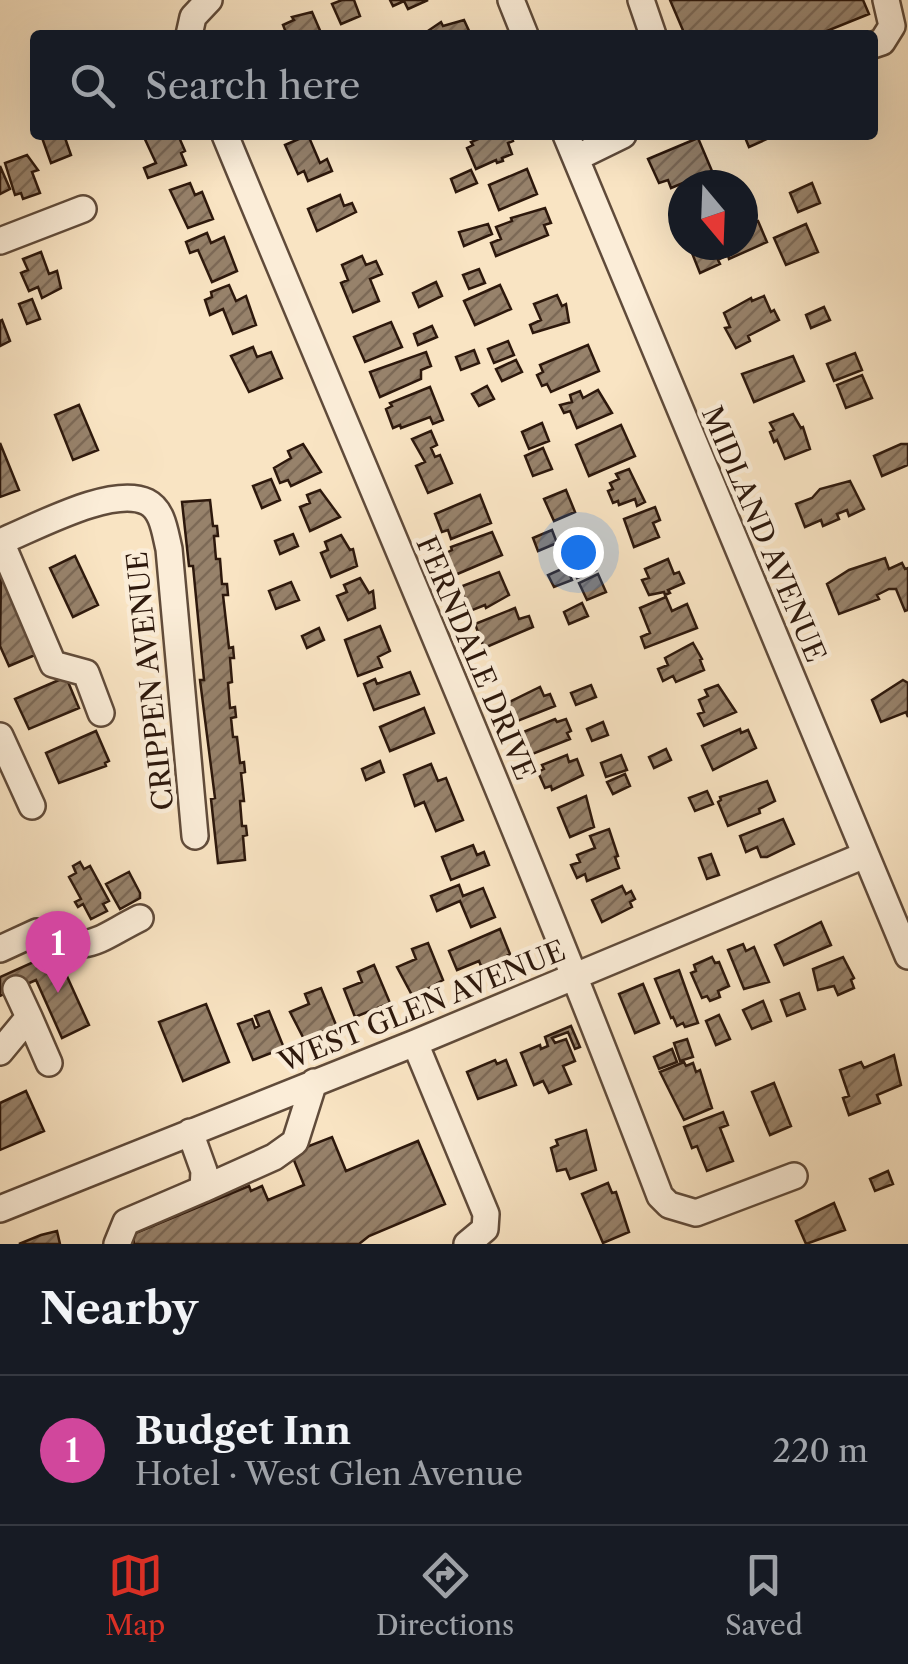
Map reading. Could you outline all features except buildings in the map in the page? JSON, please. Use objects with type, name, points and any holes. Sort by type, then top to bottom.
[{"type":"street","points":[[190,29],[208,0]]},
{"type":"street","points":[[511,0],[523,30]]},
{"type":"street","points":[[641,0],[651,30]]},
{"type":"street","points":[[878,43],[892,26],[886,0]]},
{"type":"street","name":"FERNDALE DRIVE","points":[[227,140],[576,976],[660,1196],[669,1206],[696,1214],[794,1176]]},
{"type":"street","points":[[571,146],[599,140]]},
{"type":"street","name":"MIDLAND AVENUE","points":[[571,146],[908,956]]},
{"type":"street","points":[[0,241],[84,209]]},
{"type":"street","name":"CRIPPEN AVENUE","points":[[0,542],[121,496],[149,503],[162,518],[170,550],[195,836]]},
{"type":"street","points":[[0,542],[53,664],[86,673],[101,712]]},
{"type":"street","points":[[0,736],[32,806]]},
{"type":"street","name":"WEST GLEN AVENUE","points":[[0,1209],[865,855]]},
{"type":"street","points":[[49,1063],[6,967],[37,932],[60,942],[84,946],[140,918]]},
{"type":"street","points":[[0,1052],[28,1017]]},
{"type":"street","points":[[415,1042],[486,1214],[485,1229],[466,1244]]},
{"type":"street","points":[[117,1244],[126,1222],[274,1157],[296,1142],[314,1082]]},
{"type":"street","points":[[190,1132],[204,1171],[203,1189]]},
{"type":"place","name":"Budget Inn","points":[[58,993]]}]
